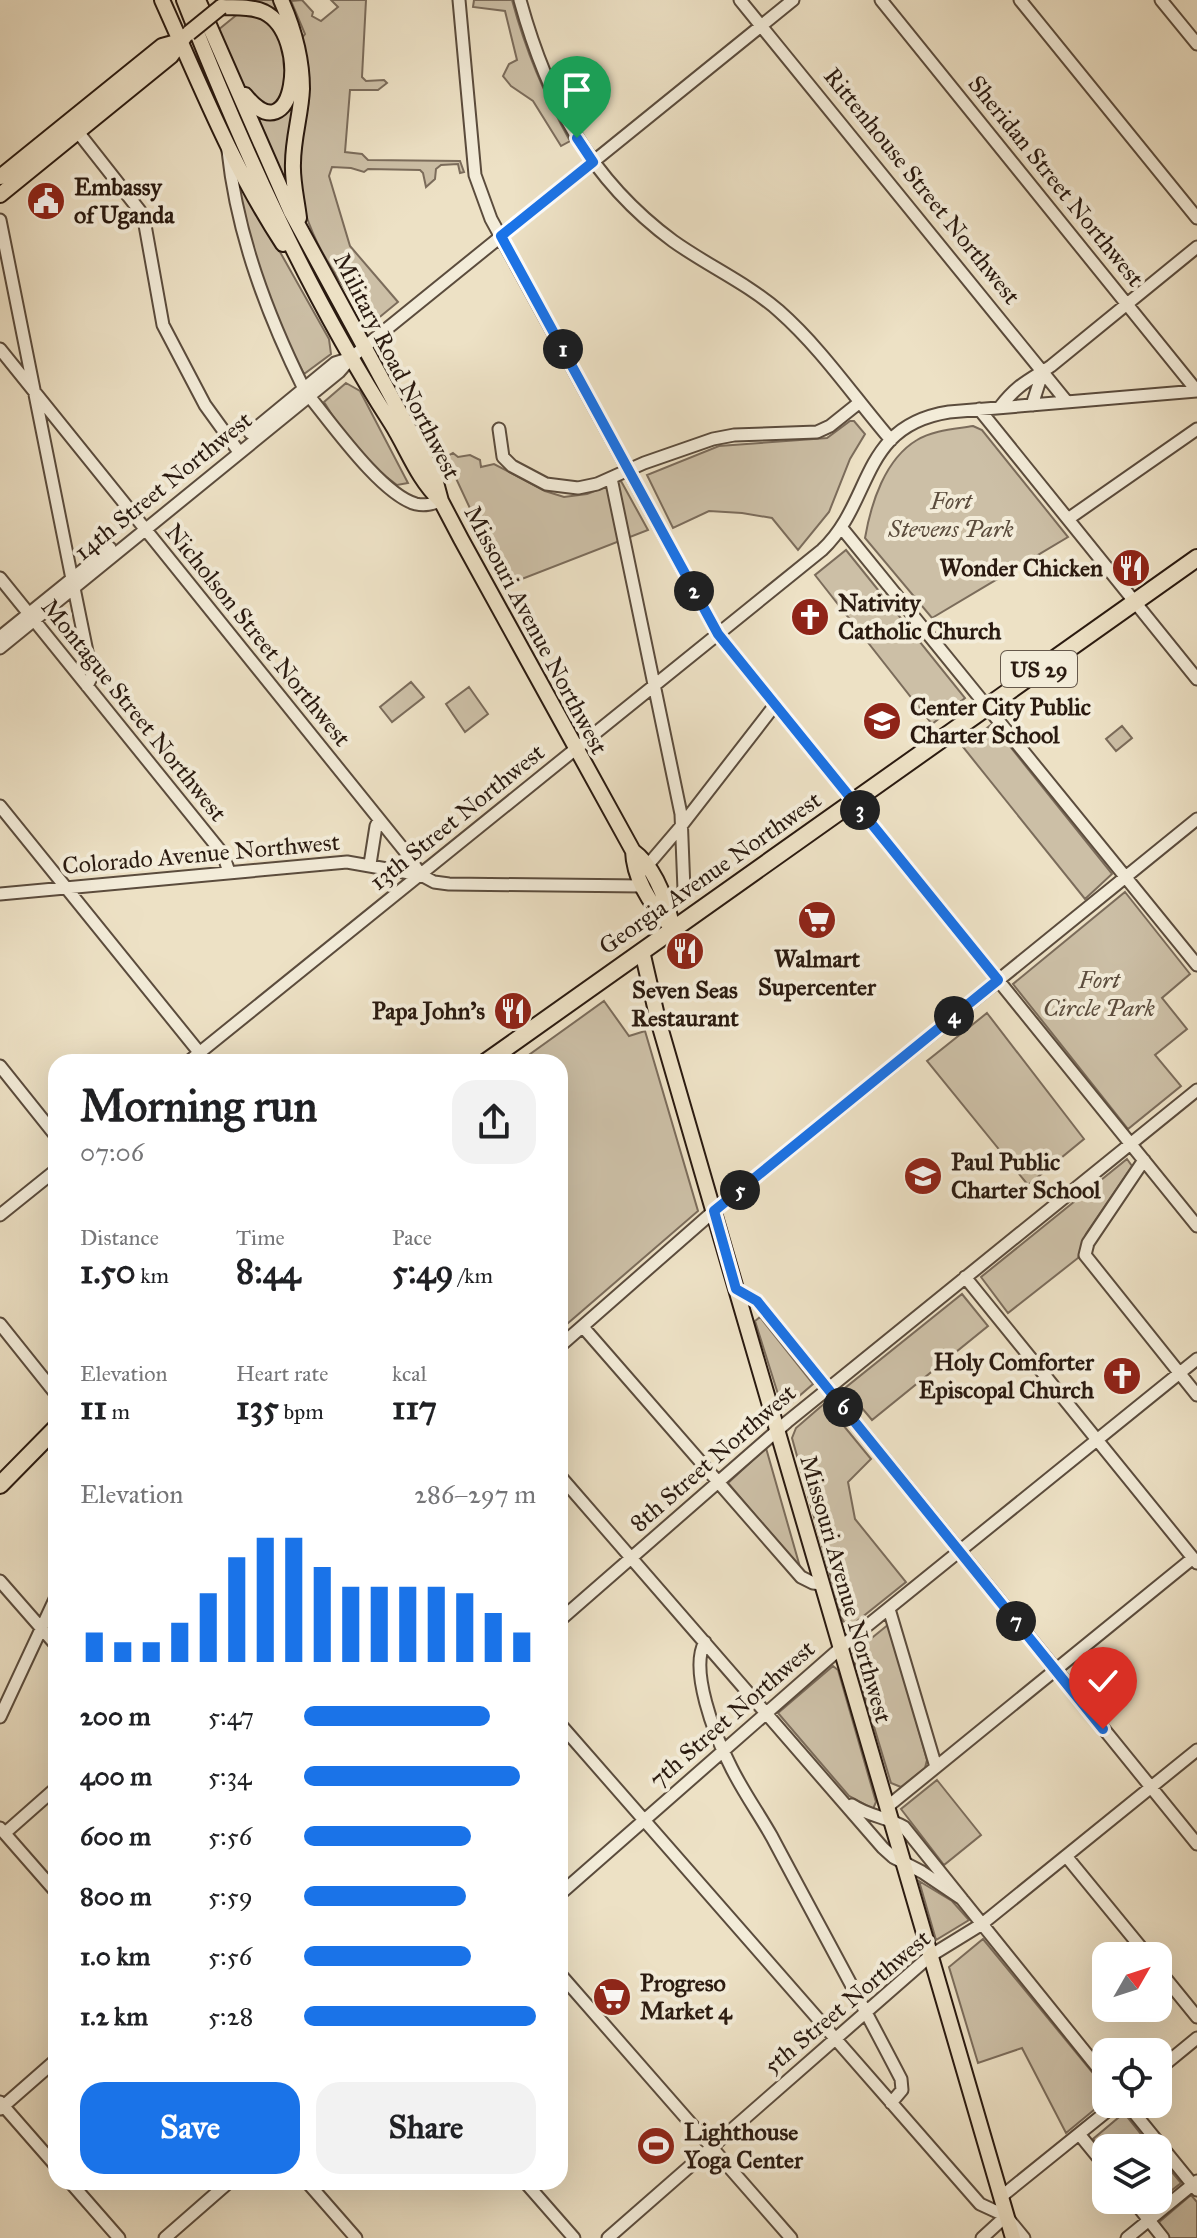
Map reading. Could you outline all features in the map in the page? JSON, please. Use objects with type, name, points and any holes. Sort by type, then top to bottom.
[{"type":"highway","name":"Georgia Avenue Northwest","points":[[497,1054],[1197,558]]},
{"type":"highway","points":[[0,1485],[48,1436]]},
{"type":"main road","name":"Missouri Avenue Northwest","points":[[162,0],[184,37],[228,144]]},
{"type":"main road","name":"Military Road Northwest","points":[[184,0],[281,222],[323,304],[424,484],[441,501]]},
{"type":"main road","name":"Military Road Northwest","points":[[198,0],[291,212],[434,475],[441,501]]},
{"type":"main road","points":[[281,0],[300,54],[302,92],[294,139],[293,168],[299,220],[305,238]]},
{"type":"main road","points":[[0,195],[162,46],[184,37],[225,4],[261,11],[280,25],[286,36],[292,80],[289,98],[275,110],[260,110],[230,73]]},
{"type":"main road","points":[[0,177],[74,126]]},
{"type":"main road","points":[[228,144],[263,214],[323,304]]},
{"type":"main road","name":"Missouri Avenue Northwest","points":[[441,501],[575,749],[633,851],[643,859],[668,903],[673,929]]},
{"type":"main road","name":"Missouri Avenue Northwest","points":[[633,851],[633,865],[642,886],[656,911],[673,929]]},
{"type":"main road","name":"Missouri Avenue Northwest","points":[[642,951],[660,1026],[1013,2238]]},
{"type":"street","points":[[459,0],[475,175],[491,219],[718,634],[1196,1224]]},
{"type":"street","points":[[520,0],[546,81],[593,162],[632,205],[663,232],[748,287],[785,317],[809,340],[891,440]]},
{"type":"street","name":"Rittenhouse Street Northwest","points":[[740,0],[1067,402]]},
{"type":"street","name":"14th Street Northwest","points":[[0,648],[73,583],[306,393],[335,363],[352,357],[365,347],[793,0]]},
{"type":"street","name":"Sheridan Street Northwest","points":[[881,0],[1197,391]]},
{"type":"street","points":[[1020,0],[1197,218]]},
{"type":"street","points":[[1161,0],[1197,44]]},
{"type":"street","points":[[74,126],[140,211],[163,325],[205,405],[237,449]]},
{"type":"street","name":"Missouri Avenue Northwest","points":[[228,144],[233,190],[251,262],[272,320],[306,393],[353,450],[390,487],[416,504],[429,505],[441,501]]},
{"type":"street","points":[[0,220],[92,676],[87,686]]},
{"type":"street","points":[[1000,407],[1015,388],[1043,371],[1197,247]]},
{"type":"street","name":"Nicholson Street Northwest","points":[[0,349],[421,875]]},
{"type":"street","points":[[1032,405],[1043,371]]},
{"type":"street","name":"13th Street Northwest","points":[[208,1054],[421,875],[822,550],[841,527],[870,466],[891,440],[907,427],[931,416],[979,409],[1197,391]]},
{"type":"street","points":[[499,429],[503,457],[507,462],[537,480],[567,488],[588,486],[721,437],[817,432],[830,426],[860,402]]},
{"type":"street","points":[[979,409],[1197,679]]},
{"type":"street","points":[[1068,519],[1197,429]]},
{"type":"street","points":[[611,478],[682,825],[684,890]]},
{"type":"street","points":[[841,527],[1197,965]]},
{"type":"street","name":"Montague Street Northwest","points":[[0,578],[223,854],[229,872]]},
{"type":"street","name":"14th Street Northwest","points":[[0,637],[31,618]]},
{"type":"street","points":[[647,866],[775,705]]},
{"type":"street","points":[[0,806],[202,1054]]},
{"type":"street","points":[[370,864],[379,820]]},
{"type":"street","points":[[568,1339],[714,1211],[1196,820]]},
{"type":"street","name":"Colorado Avenue Northwest","points":[[0,894],[347,862],[421,875],[434,882],[449,884],[642,886]]},
{"type":"street","points":[[0,1066],[48,1126]]},
{"type":"street","name":"8th Street Northwest","points":[[568,1613],[828,1388],[1197,1090]]},
{"type":"street","points":[[1144,1160],[1088,1243],[1085,1255],[1197,1395]]},
{"type":"street","points":[[0,1215],[48,1176]]},
{"type":"street","points":[[889,1813],[936,1767],[1195,1561],[965,1277]]},
{"type":"street","points":[[736,1289],[757,1301],[1197,1844]]},
{"type":"street","points":[[0,1324],[48,1384]]},
{"type":"street","points":[[583,1327],[801,1577],[822,1584]]},
{"type":"street","name":"7th Street Northwest","points":[[568,1887],[841,1649],[1197,1359]]},
{"type":"street","points":[[568,1485],[883,1848],[962,1899]]},
{"type":"street","points":[[0,1581],[48,1636]]},
{"type":"street","points":[[889,1609],[936,1767]]},
{"type":"street","points":[[0,1717],[48,1614]]},
{"type":"street","points":[[705,1642],[698,1657],[700,1676],[724,1751],[901,2079],[902,2090],[891,2103]]},
{"type":"street","points":[[568,1733],[980,2204],[1006,2216],[1024,2238]]},
{"type":"street","name":"5th Street Northwest","points":[[608,2238],[930,1956],[982,1924],[1197,1750]]},
{"type":"street","points":[[48,1794],[2,1830],[48,1883]]},
{"type":"street","points":[[841,1798],[861,1811],[889,1813],[904,1827],[1092,2061]]},
{"type":"street","points":[[1066,1856],[1137,1942]]},
{"type":"street","points":[[568,1983],[791,2238]]},
{"type":"street","points":[[1172,1986],[1197,2017]]},
{"type":"street","points":[[1172,2059],[1197,2038]]},
{"type":"street","points":[[48,2067],[1,2106],[48,2157]]},
{"type":"street","points":[[1002,2196],[1099,2118]]},
{"type":"street","points":[[1127,2238],[1195,2185],[1139,2118]]},
{"type":"street","points":[[1079,2134],[1092,2150]]},
{"type":"street","points":[[77,2190],[119,2238]]},
{"type":"street","points":[[165,2238],[220,2190]]},
{"type":"street","points":[[314,2190],[356,2238]]},
{"type":"street","points":[[532,2190],[574,2238]]},
{"type":"street","points":[[1144,2214],[1163,2238]]},
{"type":"street","points":[[982,2238],[1006,2216]]},
{"type":"green space","points":[[255,0],[274,0],[285,19],[292,42],[297,95],[291,198],[218,30]]},
{"type":"green space","points":[[302,0],[313,12],[312,16],[321,21],[338,7],[331,0],[366,0],[362,77],[366,81],[384,80],[387,83],[378,90],[350,90],[345,152],[362,154],[368,160],[460,161],[464,172],[460,173],[458,164],[441,165],[436,169],[435,179],[426,187],[420,170],[368,169],[364,172],[332,167],[329,176],[350,246],[398,302],[370,325],[321,250],[304,210],[298,158],[309,89],[301,39],[305,34],[291,1]]},
{"type":"green space","points":[[474,0],[512,0],[536,72],[570,141],[561,146],[533,101],[511,86],[503,76],[509,64],[517,60],[505,11],[473,7]]},
{"type":"green space","points":[[235,172],[329,339],[331,354],[304,374],[260,276],[245,224]]},
{"type":"green space","points":[[346,383],[360,391],[408,483],[397,485],[376,468],[347,436],[324,402]]},
{"type":"green space","points":[[854,421],[865,434],[850,459],[829,512],[798,550],[772,518],[709,511],[673,528],[647,475],[719,446],[827,438]]},
{"type":"green space","name":"Fort Stevens Park","points":[[973,426],[982,430],[1068,537],[932,618],[865,538],[881,483],[896,458],[917,440],[930,434]]},
{"type":"green space","points":[[453,453],[458,457],[470,455],[480,460],[481,467],[494,464],[545,491],[564,497],[587,494],[621,481],[648,530],[509,584],[446,457]]},
{"type":"green space","points":[[846,550],[965,698],[932,724],[815,575]]},
{"type":"green space","points":[[411,682],[424,697],[392,722],[380,707]]},
{"type":"green space","points":[[469,687],[488,714],[465,732],[446,704]]},
{"type":"green space","name":"Fort Circle Park","points":[[992,724],[1112,874],[1085,899],[963,747]]},
{"type":"green space","points":[[1122,726],[1132,738],[1116,751],[1106,739]]},
{"type":"green space","name":"Fort Circle Park","points":[[1125,892],[1190,974],[1162,998],[1187,1029],[1155,1055],[1181,1086],[1128,1129],[1013,984]]},
{"type":"green space","points":[[604,1001],[629,1036],[645,1031],[698,1211],[568,1323],[568,1054],[530,1054]]},
{"type":"green space","points":[[987,1013],[1084,1139],[1028,1185],[927,1061]]},
{"type":"green space","points":[[1127,1159],[1132,1166],[1086,1234],[1078,1258],[1008,1313],[981,1277]]},
{"type":"green space","points":[[962,1294],[988,1326],[872,1420],[845,1388]]},
{"type":"green space","points":[[760,1317],[813,1384],[783,1410],[755,1321]]},
{"type":"green space","points":[[825,1403],[871,1459],[848,1482],[855,1519],[906,1582],[851,1626],[843,1621],[792,1438],[796,1428]]},
{"type":"green space","points":[[766,1448],[800,1567],[728,1483]]},
{"type":"green space","points":[[889,1624],[927,1760],[925,1768],[901,1787],[891,1783],[852,1654]]},
{"type":"green space","points":[[833,1666],[838,1670],[876,1802],[873,1809],[849,1796],[778,1713]]},
{"type":"green space","points":[[937,1780],[981,1835],[944,1865],[901,1809]]},
{"type":"green space","points":[[919,1881],[952,1901],[969,1920],[936,1940]]},
{"type":"green space","points":[[983,1939],[1092,2072],[1092,2112],[1066,2133],[1022,2048],[978,2063],[949,1967]]},
{"type":"green space","points":[[1118,2118],[1128,2118],[1141,2134],[1099,2134]]},
{"type":"green space","points":[[1172,2172],[1181,2183],[1172,2190]]},
{"type":"green space","points":[[1191,2195],[1197,2202],[1197,2238],[1170,2238],[1158,2223]]},
{"type":"place","name":"Embassy of Uganda","points":[[46,201]]},
{"type":"place","name":"Wonder Chicken","points":[[1131,568]]},
{"type":"place","name":"Nativity Catholic Church","points":[[810,617]]},
{"type":"place","name":"Center City Public Charter School","points":[[882,721]]},
{"type":"place","name":"Walmart Supercenter","points":[[817,920]]},
{"type":"place","name":"Seven Seas Restaurant","points":[[685,951]]},
{"type":"place","name":"Papa John's","points":[[513,1011]]},
{"type":"place","name":"Paul Public Charter School","points":[[923,1176]]},
{"type":"place","name":"Holy Comforter Episcopal Church","points":[[1122,1376]]},
{"type":"place","name":"Progreso Market 4","points":[[612,1997]]},
{"type":"place","name":"Lighthouse Yoga Center","points":[[656,2146]]},
{"type":"route","points":[[577,138],[593,162],[501,236],[718,634],[998,980],[714,1211],[736,1289],[757,1301],[1103,1729]]}]
